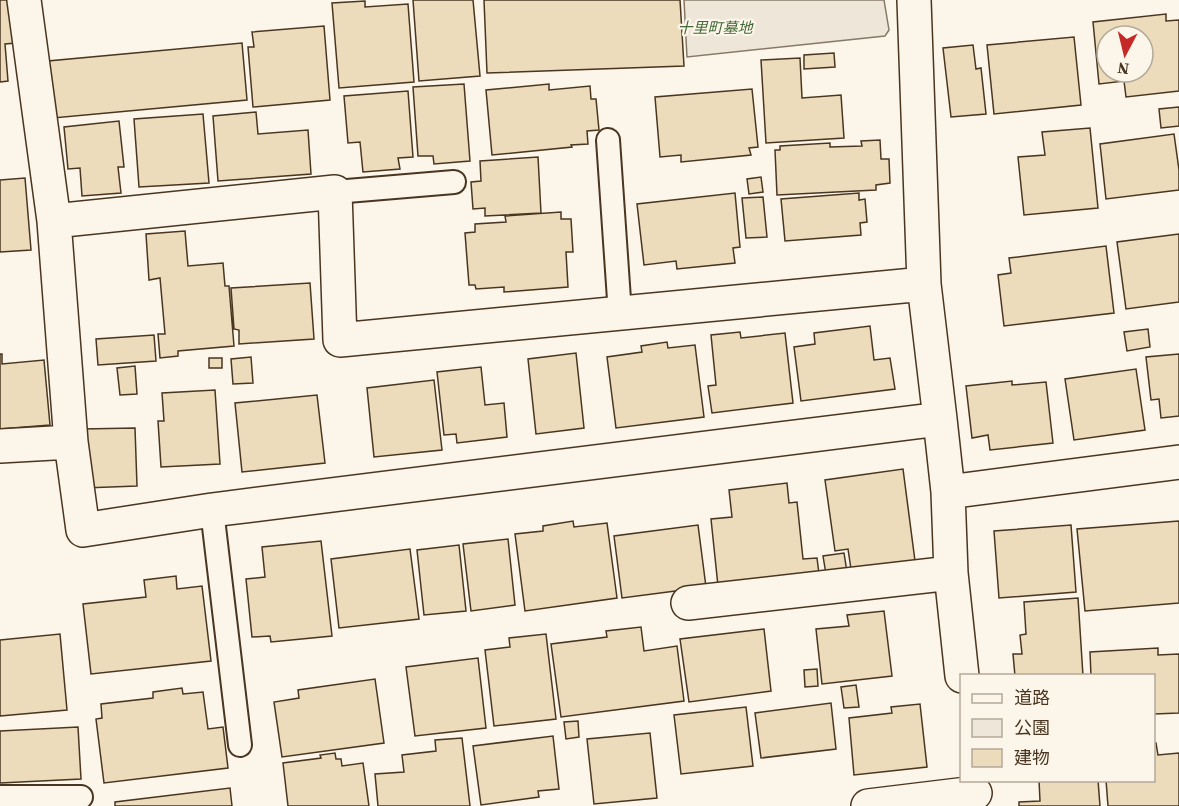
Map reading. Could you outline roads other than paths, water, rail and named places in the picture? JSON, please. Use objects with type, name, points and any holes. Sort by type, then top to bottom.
[{"type":"street","points":[[24,0],[54,221],[71,442],[83,530],[212,510],[940,419]]},
{"type":"street","points":[[914,0],[924,284],[948,492],[951,573],[962,674]]},
{"type":"street","points":[[54,221],[336,192],[340,340],[924,284]]},
{"type":"street","points":[[0,446],[71,442]]},
{"type":"street","points":[[948,492],[1179,462]]},
{"type":"street","points":[[688,603],[951,573]]},
{"type":"street","points":[[868,806],[975,793]]},
{"type":"lane","points":[[608,140],[620,314]]},
{"type":"lane","points":[[336,192],[454,182]]},
{"type":"lane","points":[[212,510],[240,745]]},
{"type":"lane","points":[[0,797],[81,797]]},
{"type":"park label","name":"十里町墓地","points":[[715,27]]}]
